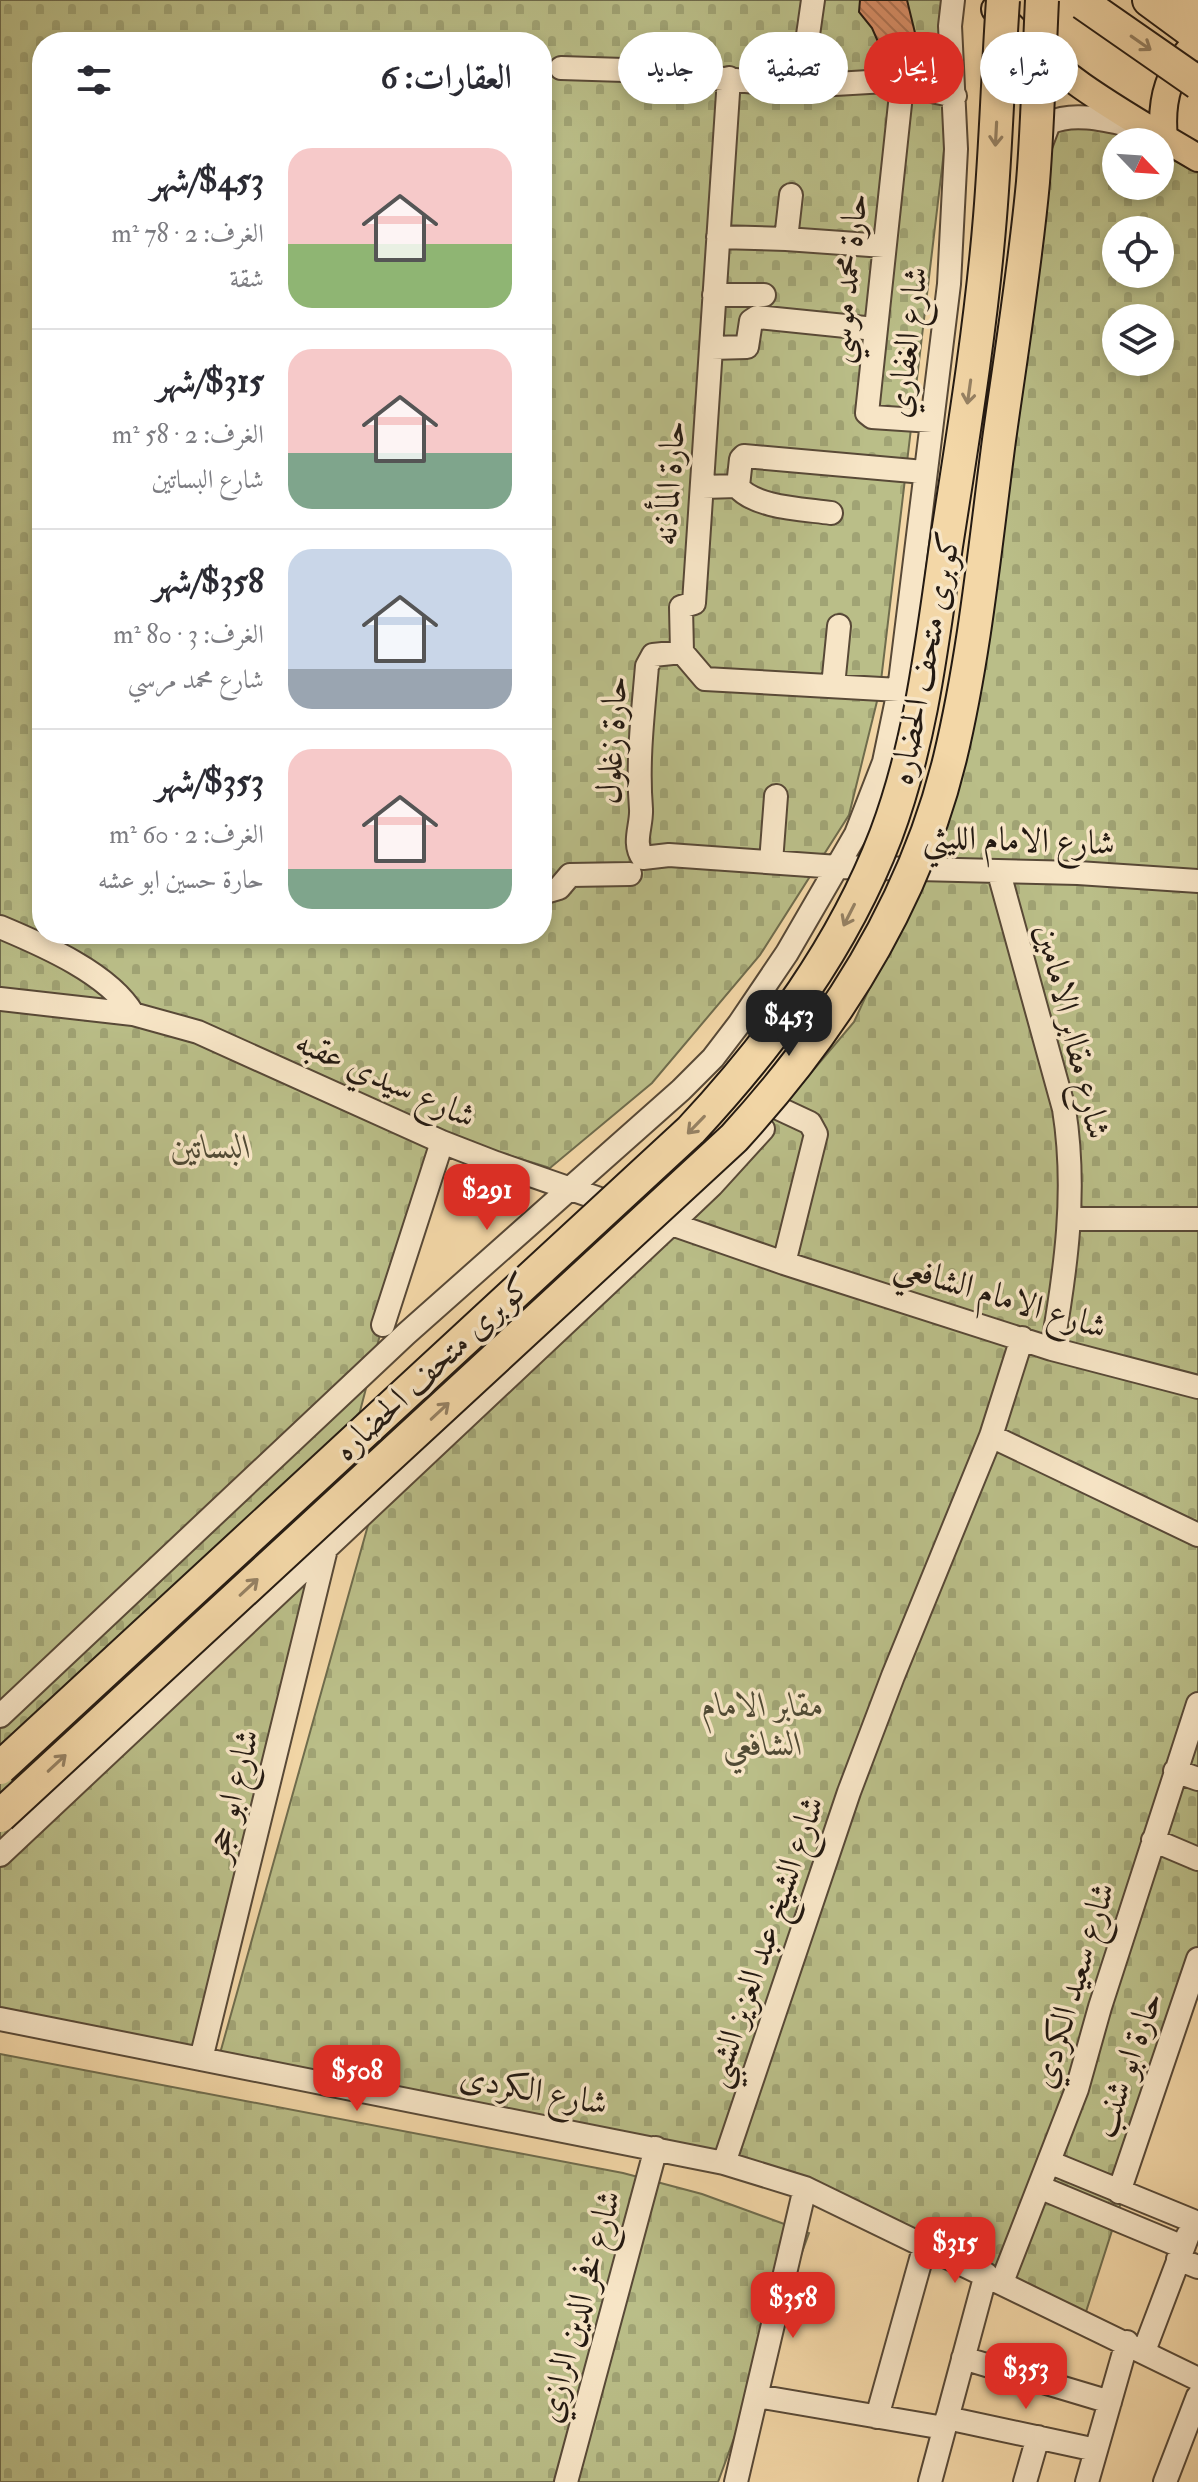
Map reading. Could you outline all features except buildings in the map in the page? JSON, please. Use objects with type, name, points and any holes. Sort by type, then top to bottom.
[{"type":"highway","name":"كوبرى متحف الحضاره","points":[[0,1768],[691,1130],[749,1066],[826,957],[868,877],[885,835],[902,787],[925,693],[983,292],[1003,0]]},
{"type":"highway","name":"كوبرى متحف الحضاره","points":[[0,1816],[734,1138],[810,1048],[867,961],[923,841],[950,758],[960,710],[1026,250],[1037,124],[1042,0]]},
{"type":"highway","points":[[1079,0],[1198,83]]},
{"type":"highway","points":[[1149,0],[1198,39]]},
{"type":"main road","points":[[988,0],[1015,33],[1050,63],[1149,128]]},
{"type":"main road","points":[[1186,0],[1198,11]]},
{"type":"main road","points":[[1159,128],[1164,93],[1172,72],[1198,39]]},
{"type":"main road","points":[[1174,144],[1198,158]]},
{"type":"street","points":[[808,32],[813,0]]},
{"type":"street","name":"شارع الغفاري","points":[[950,32],[953,0]]},
{"type":"street","points":[[561,68],[820,87],[864,85]]},
{"type":"street","name":"حارة المأذنه","points":[[682,652],[681,607],[694,603],[729,78]]},
{"type":"street","name":"حارة محمد موسي","points":[[893,104],[884,246],[867,413],[872,417],[932,421]]},
{"type":"street","name":"شارع الغفاري","points":[[0,1716],[406,1334],[572,1188],[713,1058],[764,990],[838,867],[869,804],[884,762],[899,690],[950,272],[955,104]]},
{"type":"street","points":[[0,1855],[712,1185],[780,1109],[810,1068],[864,984],[920,870],[962,749],[979,665],[1019,364],[1043,133],[1049,123],[1059,119],[1080,118],[1129,128]]},
{"type":"street","points":[[786,239],[791,195]]},
{"type":"street","points":[[718,237],[884,246]]},
{"type":"street","points":[[714,295],[764,295]]},
{"type":"street","points":[[711,348],[747,347],[751,321],[757,317],[875,329]]},
{"type":"street","points":[[831,513],[760,502],[743,494],[737,486],[741,459],[744,456],[924,472]]},
{"type":"street","points":[[702,487],[737,486]]},
{"type":"street","points":[[833,686],[839,626]]},
{"type":"street","points":[[682,652],[705,679],[899,690]]},
{"type":"street","name":"حارة زغلول","points":[[634,874],[641,811],[638,765],[647,666],[653,655],[682,652]]},
{"type":"street","points":[[771,862],[776,796]]},
{"type":"street","points":[[552,890],[559,888],[570,875],[634,874],[669,855],[838,867]]},
{"type":"street","name":"شارع الامام الليثي","points":[[838,867],[1078,873],[1198,881]]},
{"type":"street","name":"شارع مقاابر الامامين","points":[[999,873],[1064,1109],[1070,1144],[1066,1270],[1052,1349]]},
{"type":"street","points":[[0,927],[32,941]]},
{"type":"street","points":[[37,944],[102,980],[125,1000],[133,1014]]},
{"type":"street","name":"شارع سيدي عقبه","points":[[0,999],[133,1014],[198,1032],[442,1142],[784,1263]]},
{"type":"street","points":[[780,1109],[810,1123],[816,1134],[784,1263]]},
{"type":"street","points":[[383,1325],[442,1142]]},
{"type":"street","points":[[1069,1219],[1198,1219]]},
{"type":"street","name":"شارع الامام الشافعي","points":[[784,1263],[1052,1349],[1198,1387]]},
{"type":"street","name":"شارع الشيخ عبد العزيز الشبي","points":[[724,2163],[849,1792],[991,1436],[1022,1338]]},
{"type":"street","points":[[991,1436],[1198,1535]]},
{"type":"street","name":"شارع ابو حجر","points":[[201,2059],[327,1548]]},
{"type":"street","points":[[54,1667],[151,1713]]},
{"type":"street","points":[[54,1667],[134,1729]]},
{"type":"street","name":"شارع سعيد الكردي","points":[[930,2482],[963,2358],[994,2278],[1039,2187],[1077,2089],[1100,2007],[1198,1704]]},
{"type":"street","points":[[1175,1771],[1198,1779]]},
{"type":"street","points":[[1153,1840],[1198,1859]]},
{"type":"street","name":"حارة ابو شنب","points":[[1119,2192],[1198,1959]]},
{"type":"street","name":"شارع الكردى","points":[[0,2019],[724,2163],[805,2188],[1198,2379]]},
{"type":"street","name":"شارع فخر الدين الرازي","points":[[566,2482],[656,2148]]},
{"type":"street","points":[[1049,2162],[1119,2192],[1196,2214],[1186,2258],[1135,2347],[1110,2402],[1087,2482]]},
{"type":"street","points":[[1039,2187],[1186,2258]]},
{"type":"street","points":[[736,2482],[805,2188]]},
{"type":"street","points":[[877,2417],[925,2245]]},
{"type":"street","points":[[963,2358],[1110,2402]]},
{"type":"street","points":[[757,2396],[877,2417],[946,2423],[1038,2437],[1096,2450]]},
{"type":"street","points":[[1165,2482],[1198,2396]]},
{"type":"street","points":[[1025,2482],[1038,2437]]},
{"type":"green space","name":"البساتين","points":[[0,0],[962,0],[958,32],[864,32],[864,104],[950,104],[880,689],[849,815],[760,955],[652,1083],[550,1168],[433,1132],[192,2054],[0,2014]]},
{"type":"green space","name":"مقابر الامام الشافعي","points":[[1054,124],[1104,127],[1102,200],[1174,200],[1174,160],[1198,173],[1198,1962],[1084,2318],[797,2181],[219,2057],[379,1486],[606,1273],[668,1242],[854,1022],[912,895],[1036,286]]},
{"type":"green space","points":[[0,2054],[623,2173],[702,2194],[809,2233],[718,2482],[0,2482]]}]
